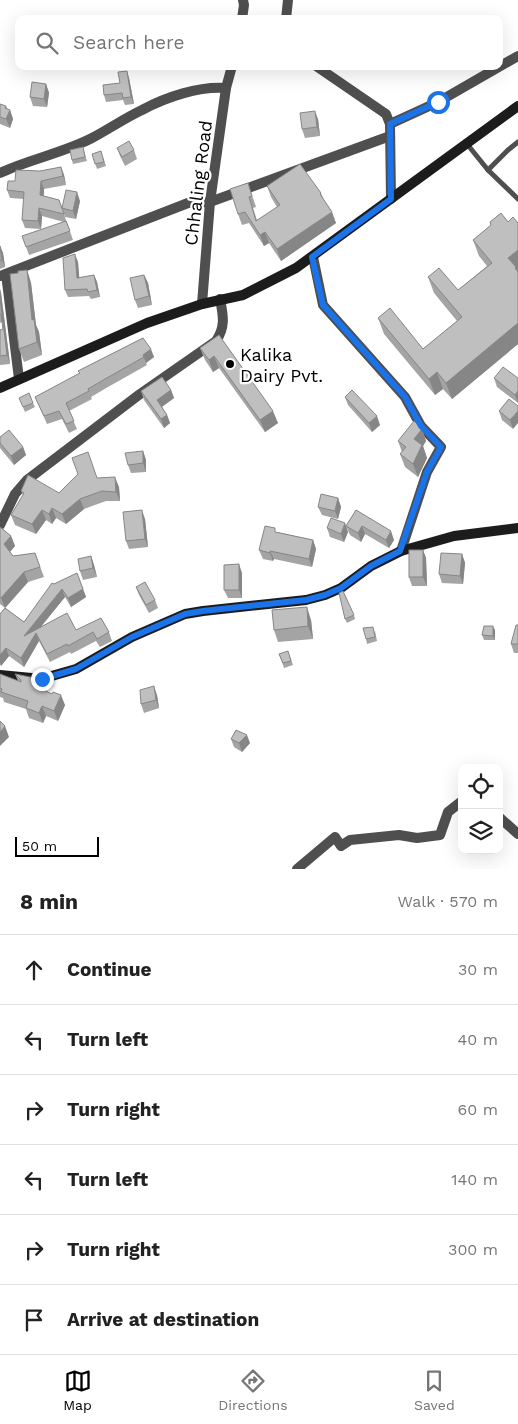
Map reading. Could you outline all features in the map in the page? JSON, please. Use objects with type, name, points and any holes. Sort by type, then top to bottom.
[{"type":"main road","points":[[0,388],[147,323],[202,304],[243,295],[263,286],[312,257],[518,106]]},
{"type":"main road","points":[[0,675],[42,679],[76,669],[132,637],[185,614],[306,600],[341,588],[371,566],[400,551],[454,536],[518,528]]},
{"type":"street","points":[[243,0],[243,15]]},
{"type":"street","points":[[286,15],[288,0]]},
{"type":"street","points":[[503,65],[518,56]]},
{"type":"street","name":"Chhaling Road","points":[[202,304],[210,202],[226,88],[231,70]]},
{"type":"street","points":[[322,70],[386,114],[390,124],[391,199]]},
{"type":"street","points":[[390,124],[438,102],[494,70]]},
{"type":"street","points":[[0,173],[24,162],[50,156],[92,138],[144,109],[177,96],[214,87],[226,88]]},
{"type":"street","points":[[19,380],[3,275],[188,203],[210,202],[390,136]]},
{"type":"street","points":[[312,257],[323,305],[405,397],[421,426],[441,447],[427,472],[400,551]]},
{"type":"street","points":[[0,524],[16,494],[27,480],[140,394],[216,341],[223,328],[224,319],[220,299]]},
{"type":"street","points":[[296,869],[335,838],[341,846],[350,840],[399,835],[417,838],[440,835],[448,812],[458,803]]},
{"type":"street","points":[[503,821],[518,834]]},
{"type":"lane","points":[[488,170],[518,142]]},
{"type":"lane","points":[[467,144],[488,170],[518,199]]},
{"type":"building","points":[[127,71],[131,97],[123,98],[122,93],[104,95],[103,85],[120,83],[118,72]]},
{"type":"building","points":[[32,82],[46,84],[44,99],[30,97]]},
{"type":"building","points":[[0,104],[10,110],[6,119],[0,117]]},
{"type":"building","points":[[315,111],[317,127],[302,129],[300,113]]},
{"type":"building","points":[[129,141],[134,150],[122,157],[117,148]]},
{"type":"building","points":[[83,147],[85,157],[72,160],[70,150]]},
{"type":"building","points":[[101,151],[104,162],[95,164],[92,154]]},
{"type":"building","points":[[300,164],[332,212],[277,249],[265,232],[260,235],[245,212],[238,214],[230,189],[248,183],[252,196],[249,197],[256,221],[280,205],[267,186]]},
{"type":"building","points":[[61,167],[63,176],[41,181],[40,195],[59,200],[64,214],[39,208],[38,221],[22,220],[24,192],[7,190],[8,181],[15,181],[16,170],[40,171]]},
{"type":"building","points":[[66,190],[77,192],[73,211],[62,208]]},
{"type":"building","points":[[501,213],[508,222],[513,217],[518,223],[518,250],[508,258],[518,272],[518,323],[446,383],[437,372],[429,379],[378,318],[390,308],[423,349],[462,317],[428,277],[439,268],[458,290],[492,263],[473,240],[491,225],[490,222]]},
{"type":"building","points":[[66,221],[70,231],[26,247],[22,236]]},
{"type":"building","points":[[75,254],[77,278],[94,275],[97,290],[88,292],[87,289],[65,290],[63,258]]},
{"type":"building","points":[[27,270],[32,320],[34,319],[37,342],[19,349],[10,274]]},
{"type":"building","points":[[144,275],[149,296],[135,300],[130,278]]},
{"type":"building","points":[[0,298],[7,355],[0,356],[0,330],[3,329],[0,314]]},
{"type":"building","points":[[219,335],[273,411],[260,420],[214,356],[209,360],[200,348]]},
{"type":"building","points":[[143,338],[151,349],[143,355],[144,357],[66,403],[74,421],[66,424],[59,411],[44,416],[35,397],[80,373],[78,371]]},
{"type":"building","points":[[503,367],[518,378],[518,391],[515,395],[494,378]]},
{"type":"building","points":[[162,377],[171,390],[157,400],[167,415],[161,419],[141,391]]},
{"type":"building","points":[[352,390],[377,416],[369,423],[345,397]]},
{"type":"building","points":[[29,393],[33,403],[23,407],[19,398]]},
{"type":"building","points":[[509,399],[518,406],[518,411],[510,420],[499,411]]},
{"type":"building","points":[[414,421],[422,429],[414,439],[422,445],[413,464],[400,454],[406,447],[398,441]]},
{"type":"building","points":[[9,430],[23,447],[11,456],[0,443],[0,437]]},
{"type":"building","points":[[143,451],[143,463],[128,465],[125,453]]},
{"type":"building","points":[[88,452],[97,478],[115,477],[116,492],[102,491],[80,499],[62,514],[52,508],[49,514],[42,510],[32,524],[11,515],[24,493],[21,491],[28,475],[59,493],[78,474],[72,458]]},
{"type":"building","points":[[321,494],[338,498],[335,511],[318,507]]},
{"type":"building","points":[[142,510],[145,539],[126,541],[123,512]]},
{"type":"building","points":[[356,510],[391,531],[386,540],[362,526],[358,533],[346,526]]},
{"type":"building","points":[[331,518],[345,523],[341,534],[327,528]]},
{"type":"building","points":[[265,526],[275,528],[275,532],[313,540],[309,559],[259,550]]},
{"type":"building","points":[[0,527],[11,536],[4,544],[13,556],[35,553],[40,567],[24,572],[1,598],[0,597]]},
{"type":"building","points":[[409,550],[423,550],[423,577],[409,577]]},
{"type":"building","points":[[441,553],[462,554],[460,576],[439,574]]},
{"type":"building","points":[[91,556],[93,568],[80,571],[78,559]]},
{"type":"building","points":[[239,564],[239,590],[224,590],[224,565]]},
{"type":"building","points":[[77,573],[83,589],[68,598],[62,589],[24,636],[67,613],[76,630],[101,618],[109,632],[97,639],[93,632],[68,646],[67,644],[47,654],[36,633],[21,658],[6,648],[0,655],[0,614],[5,608],[24,622],[52,583],[54,584]]},
{"type":"building","points":[[145,582],[155,600],[146,605],[136,587]]},
{"type":"building","points":[[343,591],[354,615],[345,619],[339,593]]},
{"type":"building","points":[[307,607],[308,626],[274,630],[272,610]]},
{"type":"building","points":[[516,625],[518,625],[518,644],[511,644]]},
{"type":"building","points":[[484,626],[493,626],[493,636],[482,635]]},
{"type":"building","points":[[373,627],[375,637],[366,639],[363,628]]},
{"type":"building","points":[[288,651],[291,661],[283,663],[279,654]]},
{"type":"building","points":[[0,674],[21,682],[15,674],[35,678],[33,685],[52,694],[53,692],[61,695],[54,711],[42,706],[39,713],[26,708],[28,701],[1,692]]},
{"type":"building","points":[[154,686],[156,700],[141,704],[140,690]]},
{"type":"building","points":[[0,721],[5,726],[0,732]]},
{"type":"building","points":[[236,730],[247,735],[239,743],[231,739]]},
{"type":"place","name":"Kalika Dairy Pvt.","points":[[230,364]]},
{"type":"route","points":[[42,679],[76,669],[132,637],[185,614],[306,600],[325,595],[341,588],[371,566],[400,551],[427,472],[441,447],[421,426],[405,397],[323,305],[312,257],[391,199],[390,124],[438,102]]}]
